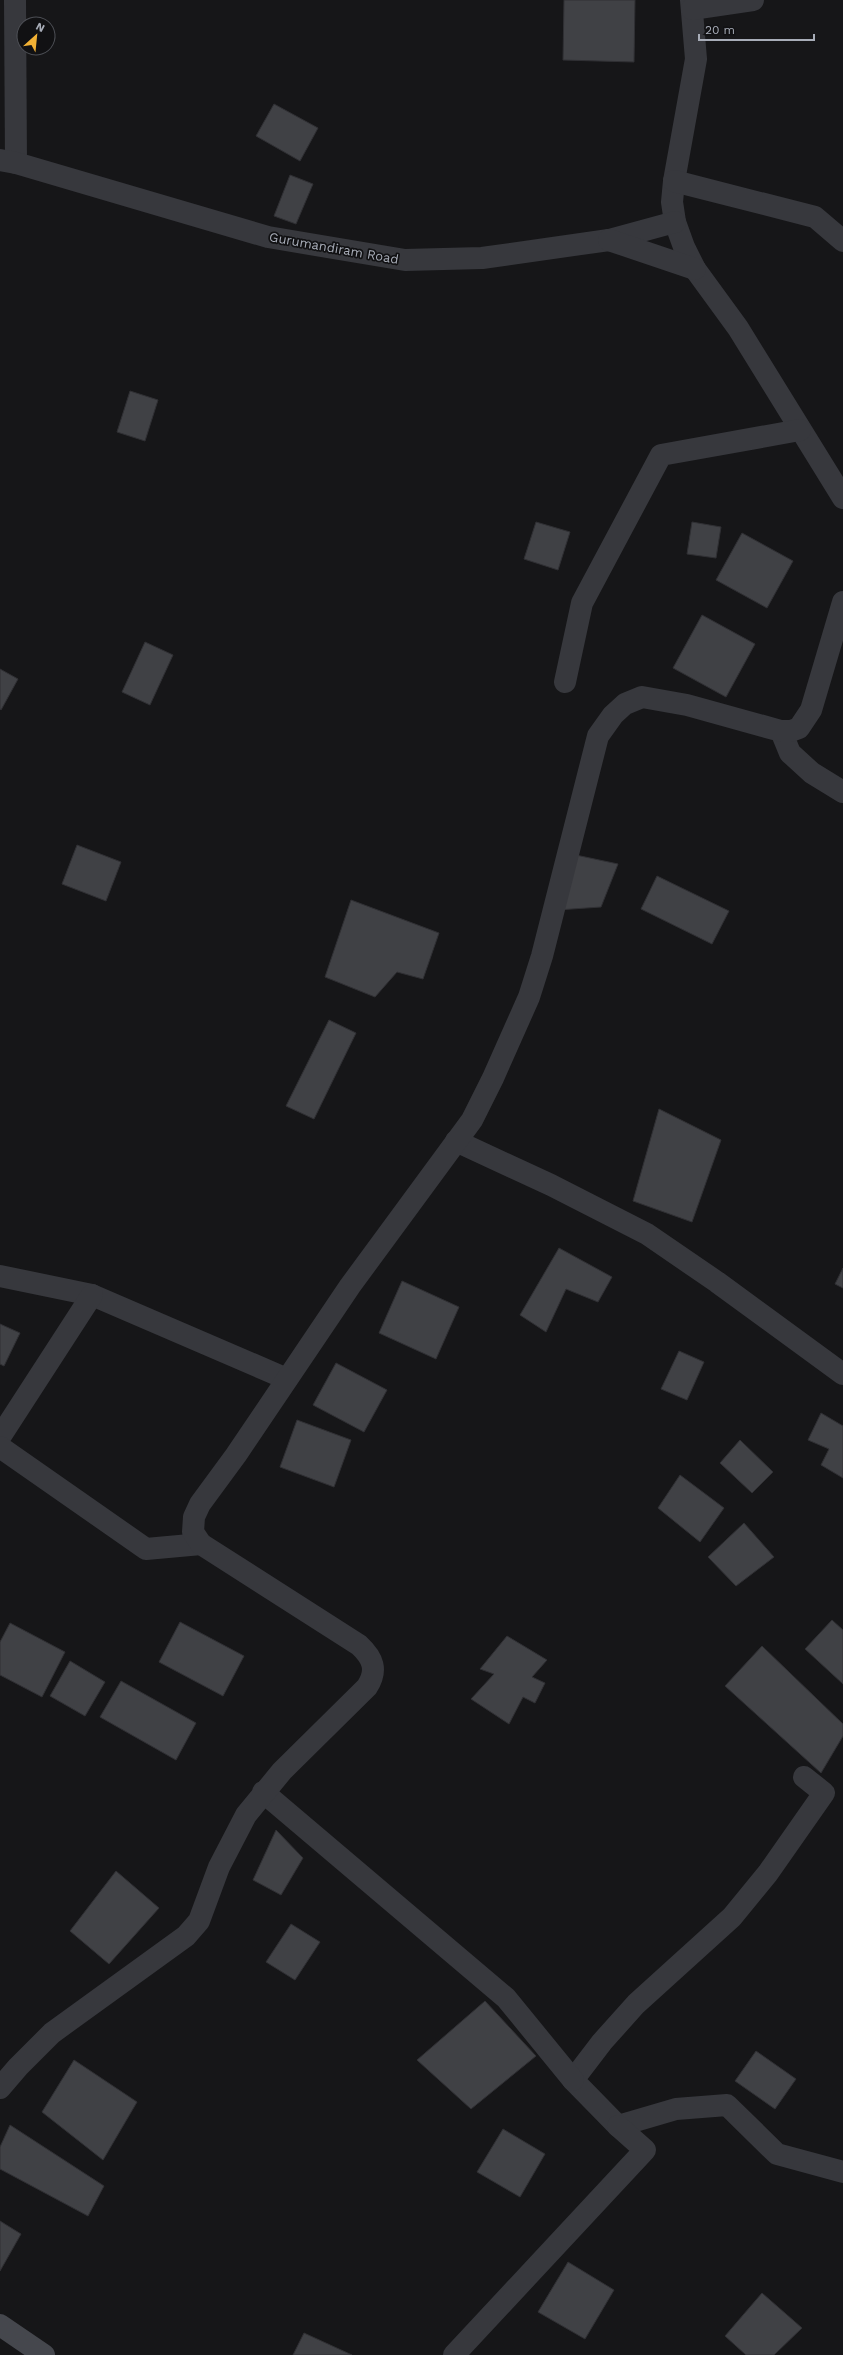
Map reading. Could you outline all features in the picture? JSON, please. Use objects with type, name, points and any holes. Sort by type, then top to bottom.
[{"type":"main road","points":[[0,2325],[44,2355]]},
{"type":"street","points":[[8,162],[15,0]]},
{"type":"street","points":[[753,0],[692,5],[696,59],[674,181],[672,202],[675,222],[684,247],[695,269],[738,328],[800,430],[842,488]]},
{"type":"street","name":"Gurumandiram Road","points":[[8,162],[268,237],[405,260],[482,258],[609,240],[675,222]]},
{"type":"street","points":[[674,181],[815,217],[843,241]]},
{"type":"street","points":[[609,240],[695,269]]},
{"type":"street","points":[[565,682],[582,603],[661,455],[800,430]]},
{"type":"street","points":[[0,2088],[18,2066],[52,2032],[190,1931],[199,1921],[232,1841],[246,1815],[263,1792],[367,1687],[374,1673],[374,1667],[371,1659],[359,1645],[201,1544],[193,1532],[194,1517],[200,1504],[236,1455],[350,1286],[472,1120],[529,997],[542,956],[598,736],[613,715],[625,704],[642,697],[687,705],[782,730],[790,731],[798,728],[811,710],[843,602]]},
{"type":"street","points":[[782,730],[790,753],[812,773],[843,792]]},
{"type":"street","points":[[456,1141],[551,1185],[647,1234],[717,1282],[843,1374]]},
{"type":"street","points":[[0,1276],[92,1295],[287,1379]]},
{"type":"street","points":[[0,1437],[92,1295]]},
{"type":"street","points":[[0,1447],[146,1549],[201,1544]]},
{"type":"street","points":[[572,2080],[602,2042],[636,2004],[732,1917],[768,1873],[824,1793],[804,1777]]},
{"type":"street","points":[[263,1792],[506,1998],[572,2080],[618,2126],[645,2150],[454,2355]]},
{"type":"street","points":[[618,2126],[676,2109],[727,2105],[777,2154],[843,2172]]},
{"type":"building","points":[[564,0],[635,0],[634,62],[563,60]]},
{"type":"building","points":[[274,104],[318,128],[300,161],[256,136]]},
{"type":"building","points":[[290,175],[313,184],[296,224],[274,216]]},
{"type":"building","points":[[130,391],[158,400],[145,441],[117,432]]},
{"type":"building","points":[[536,522],[570,532],[558,570],[524,559]]},
{"type":"building","points":[[692,522],[721,527],[716,558],[687,554]]},
{"type":"building","points":[[742,533],[793,561],[767,608],[716,580]]},
{"type":"building","points":[[702,615],[755,644],[726,697],[673,668]]},
{"type":"building","points":[[145,642],[173,655],[150,705],[122,692]]},
{"type":"building","points":[[0,669],[18,679],[1,710],[0,709]]},
{"type":"building","points":[[77,845],[121,862],[106,901],[62,884]]},
{"type":"building","points":[[571,854],[618,864],[601,907],[557,910]]},
{"type":"building","points":[[657,876],[729,911],[712,944],[641,909]]},
{"type":"building","points":[[351,900],[439,933],[423,979],[397,972],[375,997],[325,977]]},
{"type":"building","points":[[329,1020],[356,1033],[314,1119],[286,1106]]},
{"type":"building","points":[[659,1109],[721,1140],[692,1222],[633,1201]]},
{"type":"building","points":[[559,1248],[612,1277],[598,1302],[566,1289],[546,1332],[520,1315]]},
{"type":"building","points":[[843,1268],[843,1288],[835,1284]]},
{"type":"building","points":[[402,1281],[459,1307],[436,1359],[379,1333]]},
{"type":"building","points":[[0,1324],[20,1333],[4,1366],[0,1364]]},
{"type":"building","points":[[679,1351],[704,1362],[687,1400],[661,1389]]},
{"type":"building","points":[[336,1363],[387,1390],[364,1432],[313,1405]]},
{"type":"building","points":[[821,1413],[843,1426],[843,1478],[821,1465],[829,1449],[808,1440]]},
{"type":"building","points":[[297,1420],[351,1440],[334,1487],[280,1467]]},
{"type":"building","points":[[740,1440],[773,1472],[752,1493],[720,1463]]},
{"type":"building","points":[[680,1475],[724,1508],[700,1542],[658,1508]]},
{"type":"building","points":[[744,1523],[774,1557],[736,1586],[708,1557]]},
{"type":"building","points":[[832,1620],[843,1630],[843,1684],[805,1649]]},
{"type":"building","points":[[180,1622],[244,1656],[223,1696],[159,1662]]},
{"type":"building","points":[[10,1623],[65,1652],[42,1697],[0,1675],[0,1642]]},
{"type":"building","points":[[507,1636],[547,1660],[532,1677],[545,1683],[535,1703],[523,1697],[509,1724],[471,1699],[494,1674],[480,1669]]},
{"type":"building","points":[[762,1646],[843,1724],[843,1736],[821,1773],[725,1686]]},
{"type":"building","points":[[70,1661],[105,1682],[85,1716],[50,1696]]},
{"type":"building","points":[[121,1681],[196,1723],[176,1760],[100,1717]]},
{"type":"building","points":[[276,1830],[303,1858],[281,1895],[253,1880]]},
{"type":"building","points":[[116,1871],[159,1908],[109,1964],[70,1931]]},
{"type":"building","points":[[291,1924],[320,1942],[295,1980],[266,1962]]},
{"type":"building","points":[[485,2001],[536,2056],[471,2109],[417,2060]]},
{"type":"building","points":[[756,2051],[796,2079],[775,2109],[735,2081]]},
{"type":"building","points":[[74,2060],[137,2102],[103,2160],[42,2112]]},
{"type":"building","points":[[10,2125],[104,2186],[88,2216],[0,2169],[0,2147]]},
{"type":"building","points":[[503,2129],[545,2154],[520,2197],[477,2172]]},
{"type":"building","points":[[0,2221],[21,2234],[0,2271]]},
{"type":"building","points":[[568,2262],[614,2290],[585,2339],[538,2312]]},
{"type":"building","points":[[762,2293],[802,2328],[774,2355],[746,2355],[725,2336]]},
{"type":"building","points":[[304,2333],[352,2355],[293,2355]]}]
